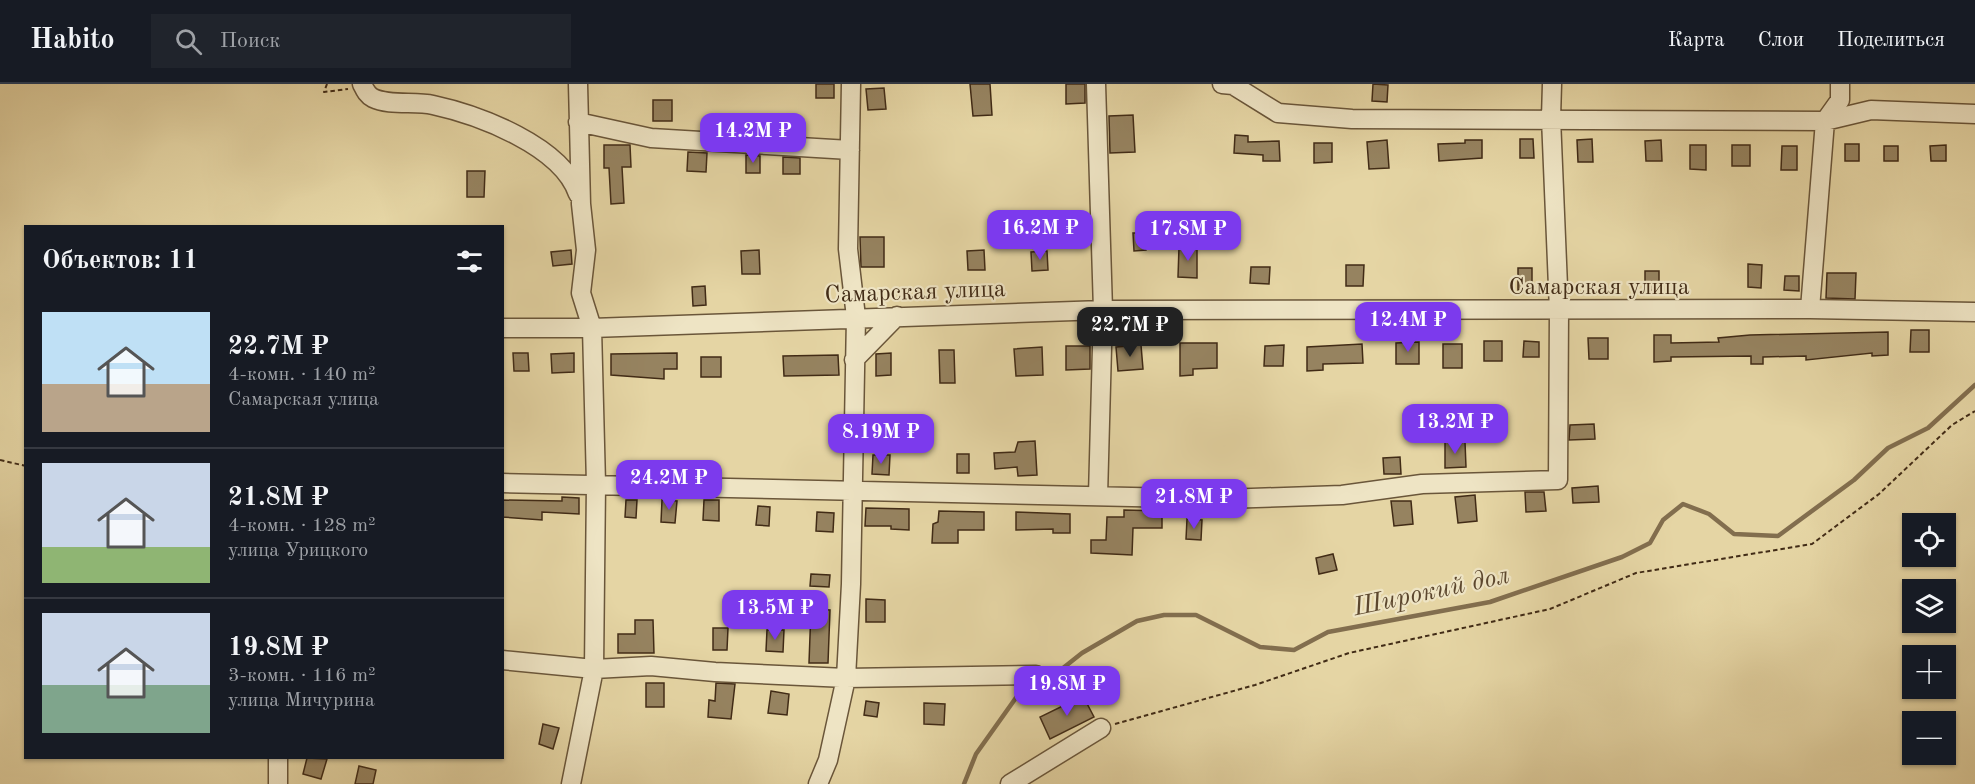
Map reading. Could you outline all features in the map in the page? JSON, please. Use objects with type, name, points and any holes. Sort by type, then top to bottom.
[{"type":"street","points":[[571,784],[594,669],[596,484],[592,328],[581,293],[586,250],[581,204],[578,84]]},
{"type":"street","points":[[818,784],[828,760],[846,678],[851,584],[856,317],[848,249],[851,84]]},
{"type":"street","points":[[1096,84],[1103,310],[1098,496]]},
{"type":"street","points":[[1222,84],[1233,85],[1278,113],[1352,119],[1551,118],[1825,121],[1871,111],[1975,114]]},
{"type":"street","points":[[504,483],[1259,498],[1342,495],[1422,483],[1558,480],[1559,311],[1551,118],[1552,84]]},
{"type":"street","points":[[1810,309],[1825,121],[1840,100],[1840,84]]},
{"type":"street","points":[[364,88],[373,98],[389,102],[406,101],[434,105],[495,123],[551,155],[574,181],[581,204]]},
{"type":"street","points":[[578,122],[651,138],[850,150]]},
{"type":"street","name":"Самарская улица","points":[[504,328],[592,328],[897,315],[1103,310],[1810,309],[1975,312]]},
{"type":"street","points":[[854,360],[897,315]]},
{"type":"street","points":[[504,660],[594,669],[651,666],[715,672],[846,678],[1036,675]]},
{"type":"street","points":[[1010,784],[1101,728]]},
{"type":"street","points":[[278,759],[278,784]]},
{"type":"path","points":[[327,84],[324,92],[344,88],[364,88]]},
{"type":"path","points":[[1101,728],[1255,685],[1349,652],[1550,609],[1636,573],[1812,544],[1879,494],[1952,425],[1975,411]]},
{"type":"path","points":[[0,460],[24,466]]},
{"type":"building","points":[[816,84],[834,84],[834,98],[816,98]]},
{"type":"building","points":[[970,84],[990,84],[992,115],[973,116]]},
{"type":"building","points":[[1066,84],[1085,84],[1085,103],[1066,104]]},
{"type":"building","points":[[1373,84],[1388,85],[1387,102],[1372,101]]},
{"type":"building","points":[[884,88],[886,109],[868,110],[866,89]]},
{"type":"building","points":[[653,100],[672,100],[672,121],[653,121]]},
{"type":"building","points":[[1133,115],[1135,152],[1110,153],[1109,116]]},
{"type":"building","points":[[1235,135],[1248,136],[1248,142],[1279,141],[1280,161],[1263,161],[1263,155],[1234,153]]},
{"type":"building","points":[[1520,139],[1533,139],[1534,158],[1520,158]]},
{"type":"building","points":[[1592,139],[1593,162],[1578,162],[1577,140]]},
{"type":"building","points":[[1387,140],[1389,168],[1369,169],[1367,142]]},
{"type":"building","points":[[1465,140],[1482,140],[1482,158],[1439,161],[1438,144],[1465,143]]},
{"type":"building","points":[[1661,140],[1662,161],[1646,161],[1645,141]]},
{"type":"building","points":[[1314,143],[1332,143],[1332,162],[1314,163]]},
{"type":"building","points":[[1845,144],[1859,144],[1859,161],[1845,161]]},
{"type":"building","points":[[604,145],[630,145],[631,167],[622,167],[624,203],[611,204],[609,168],[604,168]]},
{"type":"building","points":[[1690,145],[1706,145],[1706,170],[1690,169]]},
{"type":"building","points":[[1732,145],[1750,145],[1750,166],[1732,166]]},
{"type":"building","points":[[1946,145],[1946,161],[1931,161],[1930,146]]},
{"type":"building","points":[[1782,146],[1797,146],[1797,170],[1781,170]]},
{"type":"building","points":[[1884,146],[1898,146],[1898,161],[1884,161]]},
{"type":"building","points":[[688,152],[707,153],[706,172],[687,171]]},
{"type":"building","points":[[746,155],[760,156],[760,173],[746,173]]},
{"type":"building","points":[[783,157],[800,158],[800,174],[783,174]]},
{"type":"building","points":[[467,171],[485,171],[484,197],[467,197]]},
{"type":"building","points":[[1133,233],[1146,233],[1146,250],[1134,251]]},
{"type":"building","points":[[860,237],[884,237],[884,267],[861,267]]},
{"type":"building","points":[[1179,247],[1197,247],[1197,278],[1178,277]]},
{"type":"building","points":[[571,250],[572,264],[553,266],[551,252]]},
{"type":"building","points":[[759,250],[760,274],[742,274],[741,251]]},
{"type":"building","points":[[984,250],[985,270],[968,270],[967,251]]},
{"type":"building","points":[[1047,251],[1048,270],[1032,271],[1031,252]]},
{"type":"building","points":[[1748,264],[1762,265],[1761,288],[1748,287]]},
{"type":"building","points":[[1346,265],[1364,265],[1363,286],[1346,286]]},
{"type":"building","points":[[1251,267],[1270,267],[1269,284],[1250,283]]},
{"type":"building","points":[[1518,268],[1532,268],[1532,290],[1518,290]]},
{"type":"building","points":[[1645,271],[1659,271],[1659,290],[1645,290]]},
{"type":"building","points":[[1827,273],[1856,273],[1855,299],[1826,298]]},
{"type":"building","points":[[1785,276],[1799,276],[1799,291],[1784,290]]},
{"type":"building","points":[[705,286],[706,305],[693,306],[692,287]]},
{"type":"building","points":[[1911,330],[1929,330],[1929,352],[1910,352]]},
{"type":"building","points":[[1888,332],[1888,355],[1872,356],[1872,353],[1806,360],[1806,356],[1763,357],[1763,364],[1751,364],[1751,356],[1671,357],[1671,361],[1654,362],[1654,335],[1671,335],[1671,343],[1719,342],[1718,338],[1750,335]]},
{"type":"building","points":[[1588,338],[1608,338],[1608,359],[1589,359]]},
{"type":"building","points":[[1484,341],[1502,341],[1502,361],[1484,361]]},
{"type":"building","points":[[1524,341],[1539,342],[1539,357],[1523,357]]},
{"type":"building","points":[[1419,342],[1419,364],[1396,364],[1396,343]]},
{"type":"building","points":[[1180,343],[1217,343],[1217,368],[1193,369],[1193,375],[1180,376]]},
{"type":"building","points":[[1362,344],[1363,363],[1323,364],[1323,370],[1307,371],[1307,347]]},
{"type":"building","points":[[1443,344],[1462,344],[1462,368],[1443,368]]},
{"type":"building","points":[[1141,345],[1143,369],[1118,371],[1116,347]]},
{"type":"building","points":[[1284,345],[1283,366],[1264,366],[1265,346]]},
{"type":"building","points":[[1066,346],[1090,346],[1090,369],[1066,370]]},
{"type":"building","points":[[1042,347],[1043,375],[1016,376],[1014,349]]},
{"type":"building","points":[[939,350],[954,350],[955,383],[940,383]]},
{"type":"building","points":[[513,353],[528,353],[529,371],[514,371]]},
{"type":"building","points":[[574,353],[574,372],[552,373],[551,354]]},
{"type":"building","points":[[677,353],[677,369],[664,369],[664,379],[611,375],[611,354]]},
{"type":"building","points":[[891,353],[891,375],[876,376],[876,354]]},
{"type":"building","points":[[838,355],[839,375],[784,376],[783,356]]},
{"type":"building","points":[[701,357],[721,357],[721,377],[701,377]]},
{"type":"building","points":[[1594,424],[1595,439],[1569,440],[1570,425]]},
{"type":"building","points":[[1035,441],[1037,475],[1018,476],[1017,467],[995,469],[994,453],[1015,452],[1018,442]]},
{"type":"building","points":[[1445,442],[1465,442],[1466,467],[1445,468]]},
{"type":"building","points":[[957,454],[969,454],[969,473],[957,473]]},
{"type":"building","points":[[873,455],[890,455],[889,475],[872,474]]},
{"type":"building","points":[[1400,457],[1401,474],[1384,474],[1383,458]]},
{"type":"building","points":[[1598,486],[1599,502],[1573,503],[1572,488]]},
{"type":"building","points":[[1525,492],[1544,492],[1546,511],[1526,512]]},
{"type":"building","points":[[1475,495],[1477,521],[1458,523],[1455,497]]},
{"type":"building","points":[[562,497],[579,498],[579,514],[542,512],[542,520],[504,517],[504,500],[562,501]]},
{"type":"building","points":[[626,500],[637,500],[636,518],[625,517]]},
{"type":"building","points":[[662,500],[677,501],[675,523],[661,522]]},
{"type":"building","points":[[704,500],[719,500],[719,521],[703,520]]},
{"type":"building","points":[[1391,501],[1411,501],[1413,524],[1394,526]]},
{"type":"building","points":[[758,506],[770,507],[769,526],[756,525]]},
{"type":"building","points":[[866,508],[909,509],[909,530],[891,529],[891,526],[865,526]]},
{"type":"building","points":[[1124,510],[1162,511],[1162,528],[1133,528],[1132,555],[1091,553],[1091,540],[1106,540],[1107,517],[1124,517]]},
{"type":"building","points":[[939,511],[984,512],[984,530],[958,530],[958,543],[932,543],[933,524],[938,522]]},
{"type":"building","points":[[817,512],[834,513],[833,532],[816,531]]},
{"type":"building","points":[[1016,512],[1070,514],[1070,533],[1053,533],[1053,529],[1016,530]]},
{"type":"building","points":[[1187,519],[1202,520],[1201,540],[1186,539]]},
{"type":"building","points":[[1333,554],[1337,570],[1319,574],[1316,558]]},
{"type":"building","points":[[811,574],[830,575],[829,587],[810,586]]},
{"type":"building","points":[[866,599],[885,600],[885,622],[866,622]]},
{"type":"building","points":[[811,609],[830,610],[828,663],[809,663]]},
{"type":"building","points":[[635,620],[653,620],[654,653],[618,653],[618,634],[635,634]]},
{"type":"building","points":[[713,628],[728,628],[727,650],[713,650]]},
{"type":"building","points":[[767,630],[784,630],[783,652],[766,651]]},
{"type":"building","points":[[646,683],[664,683],[664,707],[646,707]]},
{"type":"building","points":[[716,683],[735,684],[731,719],[708,717],[709,700],[715,701]]},
{"type":"building","points":[[771,691],[789,694],[787,715],[768,713]]},
{"type":"building","points":[[1083,696],[1094,717],[1050,739],[1040,717]]},
{"type":"building","points":[[866,701],[879,703],[877,717],[864,715]]},
{"type":"building","points":[[924,703],[945,704],[944,725],[924,724]]},
{"type":"building","points":[[543,724],[559,728],[553,749],[539,744]]},
{"type":"building","points":[[307,759],[327,759],[321,779],[303,774]]},
{"type":"building","points":[[359,766],[376,770],[373,784],[355,784]]},
{"type":"waterway","name":"Широкий дол","points":[[964,784],[976,754],[1020,692],[1053,676],[1082,653],[1137,621],[1164,615],[1196,615],[1260,647],[1294,650],[1328,632],[1490,602],[1622,557],[1650,543],[1663,520],[1683,504],[1709,514],[1734,534],[1778,536],[1854,480],[1888,448],[1928,428],[1975,385]]}]
